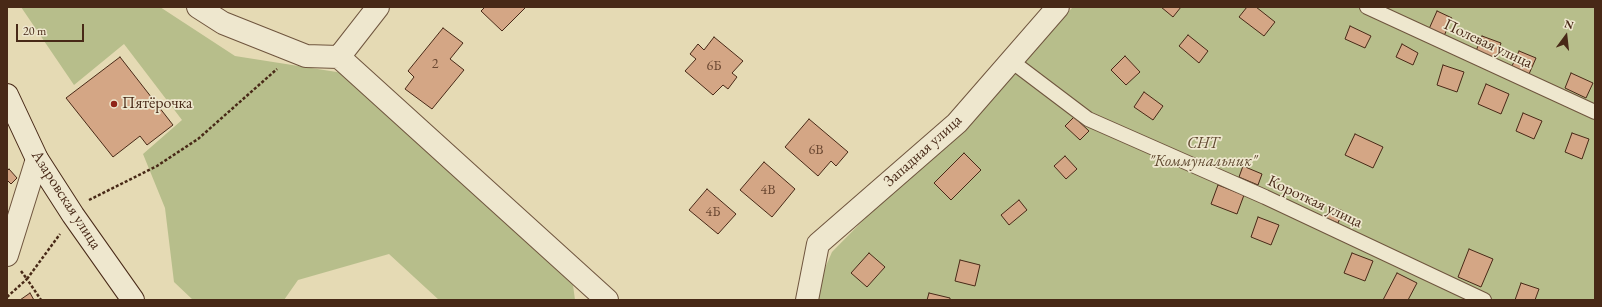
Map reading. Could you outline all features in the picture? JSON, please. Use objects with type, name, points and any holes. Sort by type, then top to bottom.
[{"type":"street","points":[[198,7],[223,23],[306,56],[339,56],[607,300]]},
{"type":"street","points":[[339,56],[378,7]]},
{"type":"street","name":"Западная улица","points":[[807,300],[818,244],[957,123],[1010,60],[1058,7]]},
{"type":"street","name":"Азаровская улица","points":[[7,95],[37,159],[73,215],[133,300]]},
{"type":"street","points":[[8,254],[37,159]]},
{"type":"lane","name":"Полевая улица","points":[[1367,7],[1595,112]]},
{"type":"lane","name":"Короткая улица","points":[[1010,60],[1088,119],[1265,197],[1484,300]]},
{"type":"path","points":[[7,297],[27,279],[73,215],[90,199],[157,166],[198,139],[296,52]]},
{"type":"path","points":[[8,254],[41,300]]},
{"type":"green space","points":[[21,7],[160,7],[235,56],[343,73],[573,285],[575,300],[439,300],[389,254],[298,280],[284,300],[193,300],[174,282],[165,208],[143,154],[182,120],[124,44],[74,85]]},
{"type":"green space","name":"СНТ \"Коммунальник\"","points":[[1073,7],[1595,7],[1595,300],[811,300],[832,252]]},
{"type":"building","points":[[485,7],[526,7],[502,31],[481,11]]},
{"type":"building","points":[[1161,7],[1181,7],[1173,17]]},
{"type":"building","points":[[1247,7],[1256,7],[1275,22],[1264,36],[1239,17]]},
{"type":"building","points":[[1437,11],[1452,18],[1444,36],[1429,29]]},
{"type":"building","points":[[1350,26],[1371,36],[1365,48],[1345,39]]},
{"type":"building","points":[[443,28],[463,43],[450,59],[464,70],[432,109],[405,89],[414,77],[408,71]]},
{"type":"building","points":[[1188,35],[1208,51],[1199,63],[1179,46]]},
{"type":"building","points":[[1482,36],[1501,43],[1496,59],[1476,51]]},
{"type":"building","points":[[714,37],[743,61],[732,73],[737,77],[728,89],[723,85],[713,95],[685,71],[696,59],[690,54],[698,44],[704,50]]},
{"type":"building","points":[[1402,44],[1418,53],[1413,65],[1396,57]]},
{"type":"building","points":[[1519,51],[1536,58],[1529,74],[1512,66]]},
{"type":"building","points":[[1125,56],[1140,72],[1126,85],[1111,70]]},
{"type":"building","name":"Пятёрочка","points":[[120,57],[173,125],[147,145],[140,136],[113,157],[66,98]]},
{"type":"building","points":[[1443,65],[1464,72],[1457,92],[1437,85]]},
{"type":"building","points":[[1571,73],[1593,83],[1586,98],[1565,88]]},
{"type":"building","points":[[1486,84],[1509,94],[1501,114],[1478,104]]},
{"type":"building","points":[[1144,92],[1163,106],[1153,120],[1134,107]]},
{"type":"building","points":[[1523,113],[1542,121],[1534,139],[1516,131]]},
{"type":"building","points":[[1074,117],[1089,131],[1080,140],[1065,126]]},
{"type":"building","points":[[809,119],[848,152],[836,166],[831,161],[818,176],[785,147]]},
{"type":"building","points":[[1572,133],[1589,139],[1582,159],[1565,152]]},
{"type":"building","points":[[1355,134],[1383,147],[1373,168],[1345,155]]},
{"type":"building","points":[[964,153],[981,170],[951,200],[934,183]]},
{"type":"building","points":[[1065,156],[1077,169],[1066,179],[1054,166]]},
{"type":"building","points":[[764,162],[795,189],[772,217],[740,190]]},
{"type":"building","points":[[1243,166],[1262,174],[1258,185],[1239,177]]},
{"type":"building","points":[[9,169],[17,178],[11,184],[7,180],[7,171]]},
{"type":"building","points":[[1218,185],[1244,195],[1237,214],[1211,204]]},
{"type":"building","points":[[707,189],[736,214],[718,234],[689,210]]},
{"type":"building","points":[[1019,200],[1027,210],[1009,225],[1001,215]]},
{"type":"building","points":[[1331,206],[1343,211],[1338,223],[1326,218]]},
{"type":"building","points":[[1258,217],[1279,225],[1271,245],[1251,237]]},
{"type":"building","points":[[1469,249],[1493,259],[1481,287],[1458,277]]},
{"type":"building","points":[[869,253],[885,267],[867,287],[851,273]]},
{"type":"building","points":[[1352,253],[1373,261],[1365,281],[1344,273]]},
{"type":"building","points":[[960,260],[980,265],[975,286],[955,281]]},
{"type":"building","points":[[1397,273],[1417,283],[1408,300],[1383,300]]},
{"type":"building","points":[[1521,283],[1539,289],[1535,300],[1515,300]]},
{"type":"building","points":[[30,293],[34,300],[20,300]]},
{"type":"building","points":[[929,293],[950,298],[950,300],[927,300]]},
{"type":"place","name":"Пятёрочка","points":[[114,104]]}]
